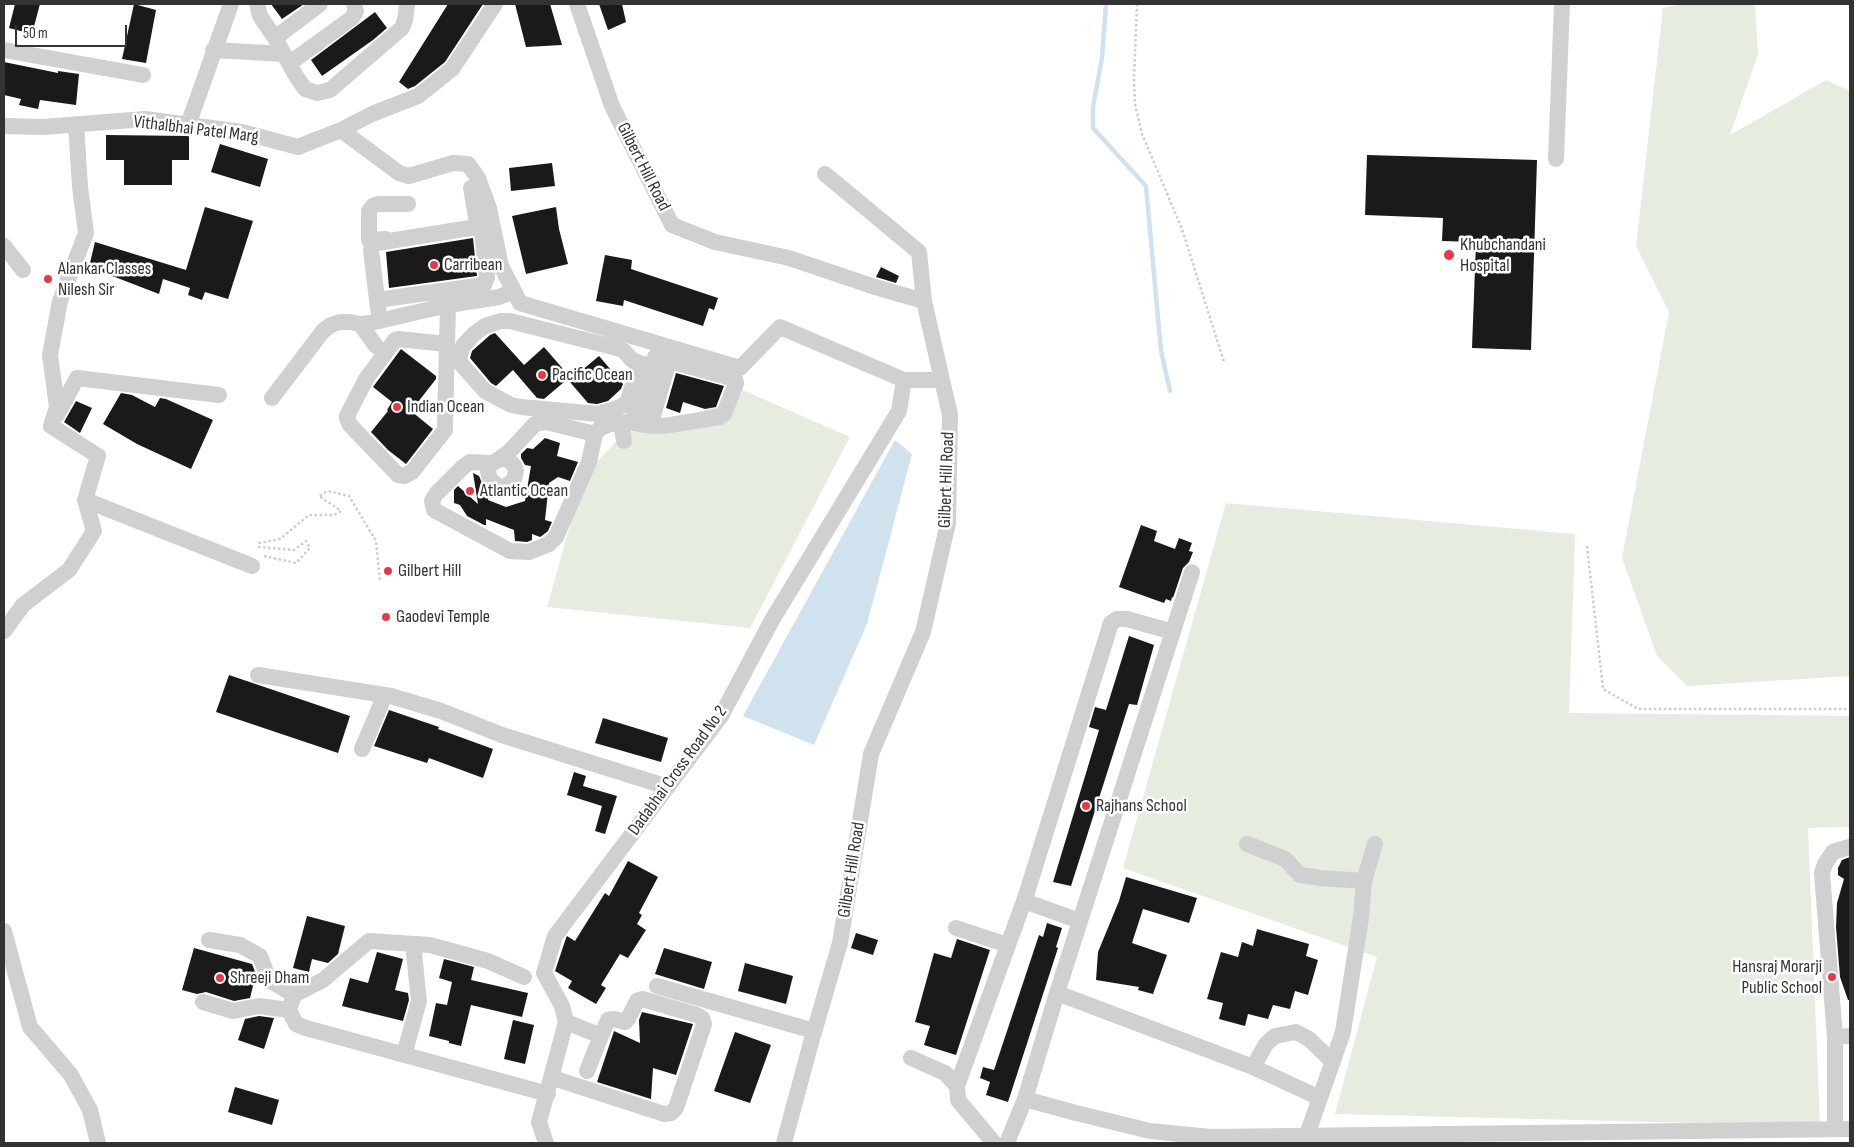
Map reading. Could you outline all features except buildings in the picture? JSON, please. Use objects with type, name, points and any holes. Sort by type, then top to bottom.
[{"type":"street","points":[[188,125],[213,50],[231,4]]},
{"type":"street","points":[[257,4],[260,16],[306,89],[317,93],[330,90],[402,28],[407,4]]},
{"type":"street","points":[[275,38],[320,4]]},
{"type":"street","points":[[213,50],[287,59],[352,18],[356,11],[354,4]]},
{"type":"street","points":[[484,222],[478,178],[468,164],[453,163],[409,176],[399,173],[341,130],[372,114],[418,96],[452,69],[495,4]]},
{"type":"street","name":"Gilbert Hill Road","points":[[577,4],[612,106],[672,225],[715,242],[789,258],[874,287],[924,301],[950,415],[948,523],[923,632],[871,754],[840,943],[784,1143]]},
{"type":"street","points":[[1556,159],[1562,4]]},
{"type":"street","points":[[4,50],[143,75]]},
{"type":"street","name":"Vithalbhai Patel Marg","points":[[4,126],[43,127],[145,119],[242,132],[298,147],[341,130]]},
{"type":"street","points":[[51,426],[57,407],[50,355],[60,301],[86,233],[80,187],[76,124]]},
{"type":"street","points":[[825,174],[919,252],[924,301]]},
{"type":"street","points":[[471,188],[500,266],[520,303],[656,364],[740,368],[780,327],[904,380],[942,380]]},
{"type":"street","points":[[408,204],[383,204],[371,208],[369,211],[369,240],[484,222]]},
{"type":"street","points":[[377,300],[484,285],[487,277],[482,232],[476,227],[373,245],[371,250],[377,300],[380,320]]},
{"type":"street","points":[[4,246],[23,270]]},
{"type":"street","points":[[272,398],[323,330],[331,324],[350,322],[360,324],[448,305],[499,297],[514,291]]},
{"type":"street","points":[[447,344],[395,340],[372,369],[346,418],[350,425],[398,475],[404,476],[412,472],[444,430],[447,344],[448,305]]},
{"type":"street","points":[[595,434],[546,422],[535,424],[496,461],[470,462],[463,467],[436,494],[432,501],[434,510],[510,551],[529,552],[549,544],[556,538],[589,462],[595,434],[600,428],[610,424],[625,422],[664,426],[724,415],[736,383],[735,379],[632,360],[624,351],[617,348],[510,321],[502,321],[485,326],[463,346],[460,358],[462,366],[485,391],[511,405],[598,414],[615,409],[643,396]]},
{"type":"street","points":[[360,324],[376,346]]},
{"type":"street","points":[[625,422],[638,414],[656,364]]},
{"type":"street","points":[[628,403],[656,364]]},
{"type":"street","points":[[650,426],[656,364]]},
{"type":"street","points":[[51,426],[77,378],[219,395]]},
{"type":"street","name":"Dadabhai Cross Road No 2","points":[[565,1025],[562,1006],[544,973],[555,936],[721,716],[772,620],[899,411],[904,380]]},
{"type":"street","points":[[624,441],[625,422]]},
{"type":"street","points":[[4,631],[23,605],[69,570],[94,531],[85,500],[98,456],[51,426]]},
{"type":"street","points":[[85,500],[255,560]]},
{"type":"street","points":[[1007,1143],[1025,1099],[1057,993],[1192,572]]},
{"type":"street","points":[[994,1143],[958,1100],[957,1086],[1023,905],[1111,623],[1116,619],[1127,619],[1173,632]]},
{"type":"street","points":[[258,675],[385,694],[442,711],[502,735],[668,787]]},
{"type":"street","points":[[362,749],[385,694]]},
{"type":"street","points":[[1247,844],[1285,859],[1300,874],[1321,878],[1364,880]]},
{"type":"street","points":[[1307,1135],[1343,1032],[1362,917],[1364,880],[1375,844]]},
{"type":"street","points":[[1025,1099],[1155,1137],[1256,1138],[1307,1135],[1843,1129],[1843,1036],[1822,873],[1825,864],[1833,852],[1849,847]]},
{"type":"street","points":[[1023,905],[1024,901],[1080,921]]},
{"type":"street","points":[[956,928],[1008,945]]},
{"type":"street","points":[[4,931],[30,1027],[71,1075],[90,1110],[98,1143]]},
{"type":"street","points":[[209,940],[240,945],[260,956],[269,980],[291,1002],[296,1024],[548,1094]]},
{"type":"street","points":[[203,1002],[233,1011],[291,1002],[323,980],[369,941],[430,945],[488,961],[524,977]]},
{"type":"street","points":[[404,1055],[419,1001],[414,944]]},
{"type":"street","points":[[657,986],[814,1031]]},
{"type":"street","points":[[1057,993],[1252,1067],[1320,1098]]},
{"type":"street","points":[[552,1078],[664,1114],[671,1113],[676,1108],[704,1024],[702,1018],[642,999],[637,1001],[625,1022],[614,1019],[608,1020],[594,1038],[587,1071]]},
{"type":"street","points":[[546,1143],[539,1122],[565,1025],[594,1038]]},
{"type":"street","points":[[1252,1067],[1266,1044],[1275,1036],[1296,1032],[1309,1039],[1334,1062]]},
{"type":"street","points":[[911,1058],[945,1073],[957,1086]]},
{"type":"path","points":[[1137,4],[1134,79],[1137,112],[1142,134],[1182,229],[1224,362]]},
{"type":"path","points":[[255,560],[296,563],[310,548],[306,541],[294,550],[259,547],[260,543],[280,540],[309,514],[334,514],[341,511],[319,496],[328,491],[349,496],[376,541],[380,582]]},
{"type":"path","points":[[1587,546],[1602,689],[1638,710],[1850,709]]},
{"type":"shaded area","points":[[1681,4],[1755,4],[1758,54],[1730,135],[1826,80],[1850,91],[1850,676],[1687,686],[1657,656],[1622,558],[1669,312],[1636,246],[1663,8]]},
{"type":"shaded area","points":[[738,388],[850,437],[750,628],[547,607],[584,476],[622,435],[731,402]]},
{"type":"shaded area","points":[[1226,503],[1575,534],[1569,713],[1850,716],[1850,827],[1808,828],[1820,1126],[1335,1114],[1377,957],[1123,868]]},
{"type":"water","points":[[895,440],[912,454],[867,624],[814,745],[743,716]]},
{"type":"waterway","points":[[1106,4],[1102,58],[1093,107],[1093,128],[1146,186],[1161,351],[1170,391]]},
{"type":"place","name":"Khubchandani Hospital","points":[[1449,255]]},
{"type":"place","name":"Carribean","points":[[434,265]]},
{"type":"place","name":"Alankar Classes Nilesh Sir","points":[[48,279]]},
{"type":"place","name":"Pacific Ocean","points":[[542,375]]},
{"type":"place","name":"Indian Ocean","points":[[397,407]]},
{"type":"place","name":"Atlantic Ocean","points":[[470,491]]},
{"type":"place","name":"Gilbert Hill","points":[[388,571]]},
{"type":"place","name":"Gaodevi Temple","points":[[386,617]]},
{"type":"place","name":"Rajhans School","points":[[1086,806]]},
{"type":"place","name":"Hansraj Morarji Public School","points":[[1832,977]]},
{"type":"place","name":"Shreeji Dham","points":[[220,978]]}]
